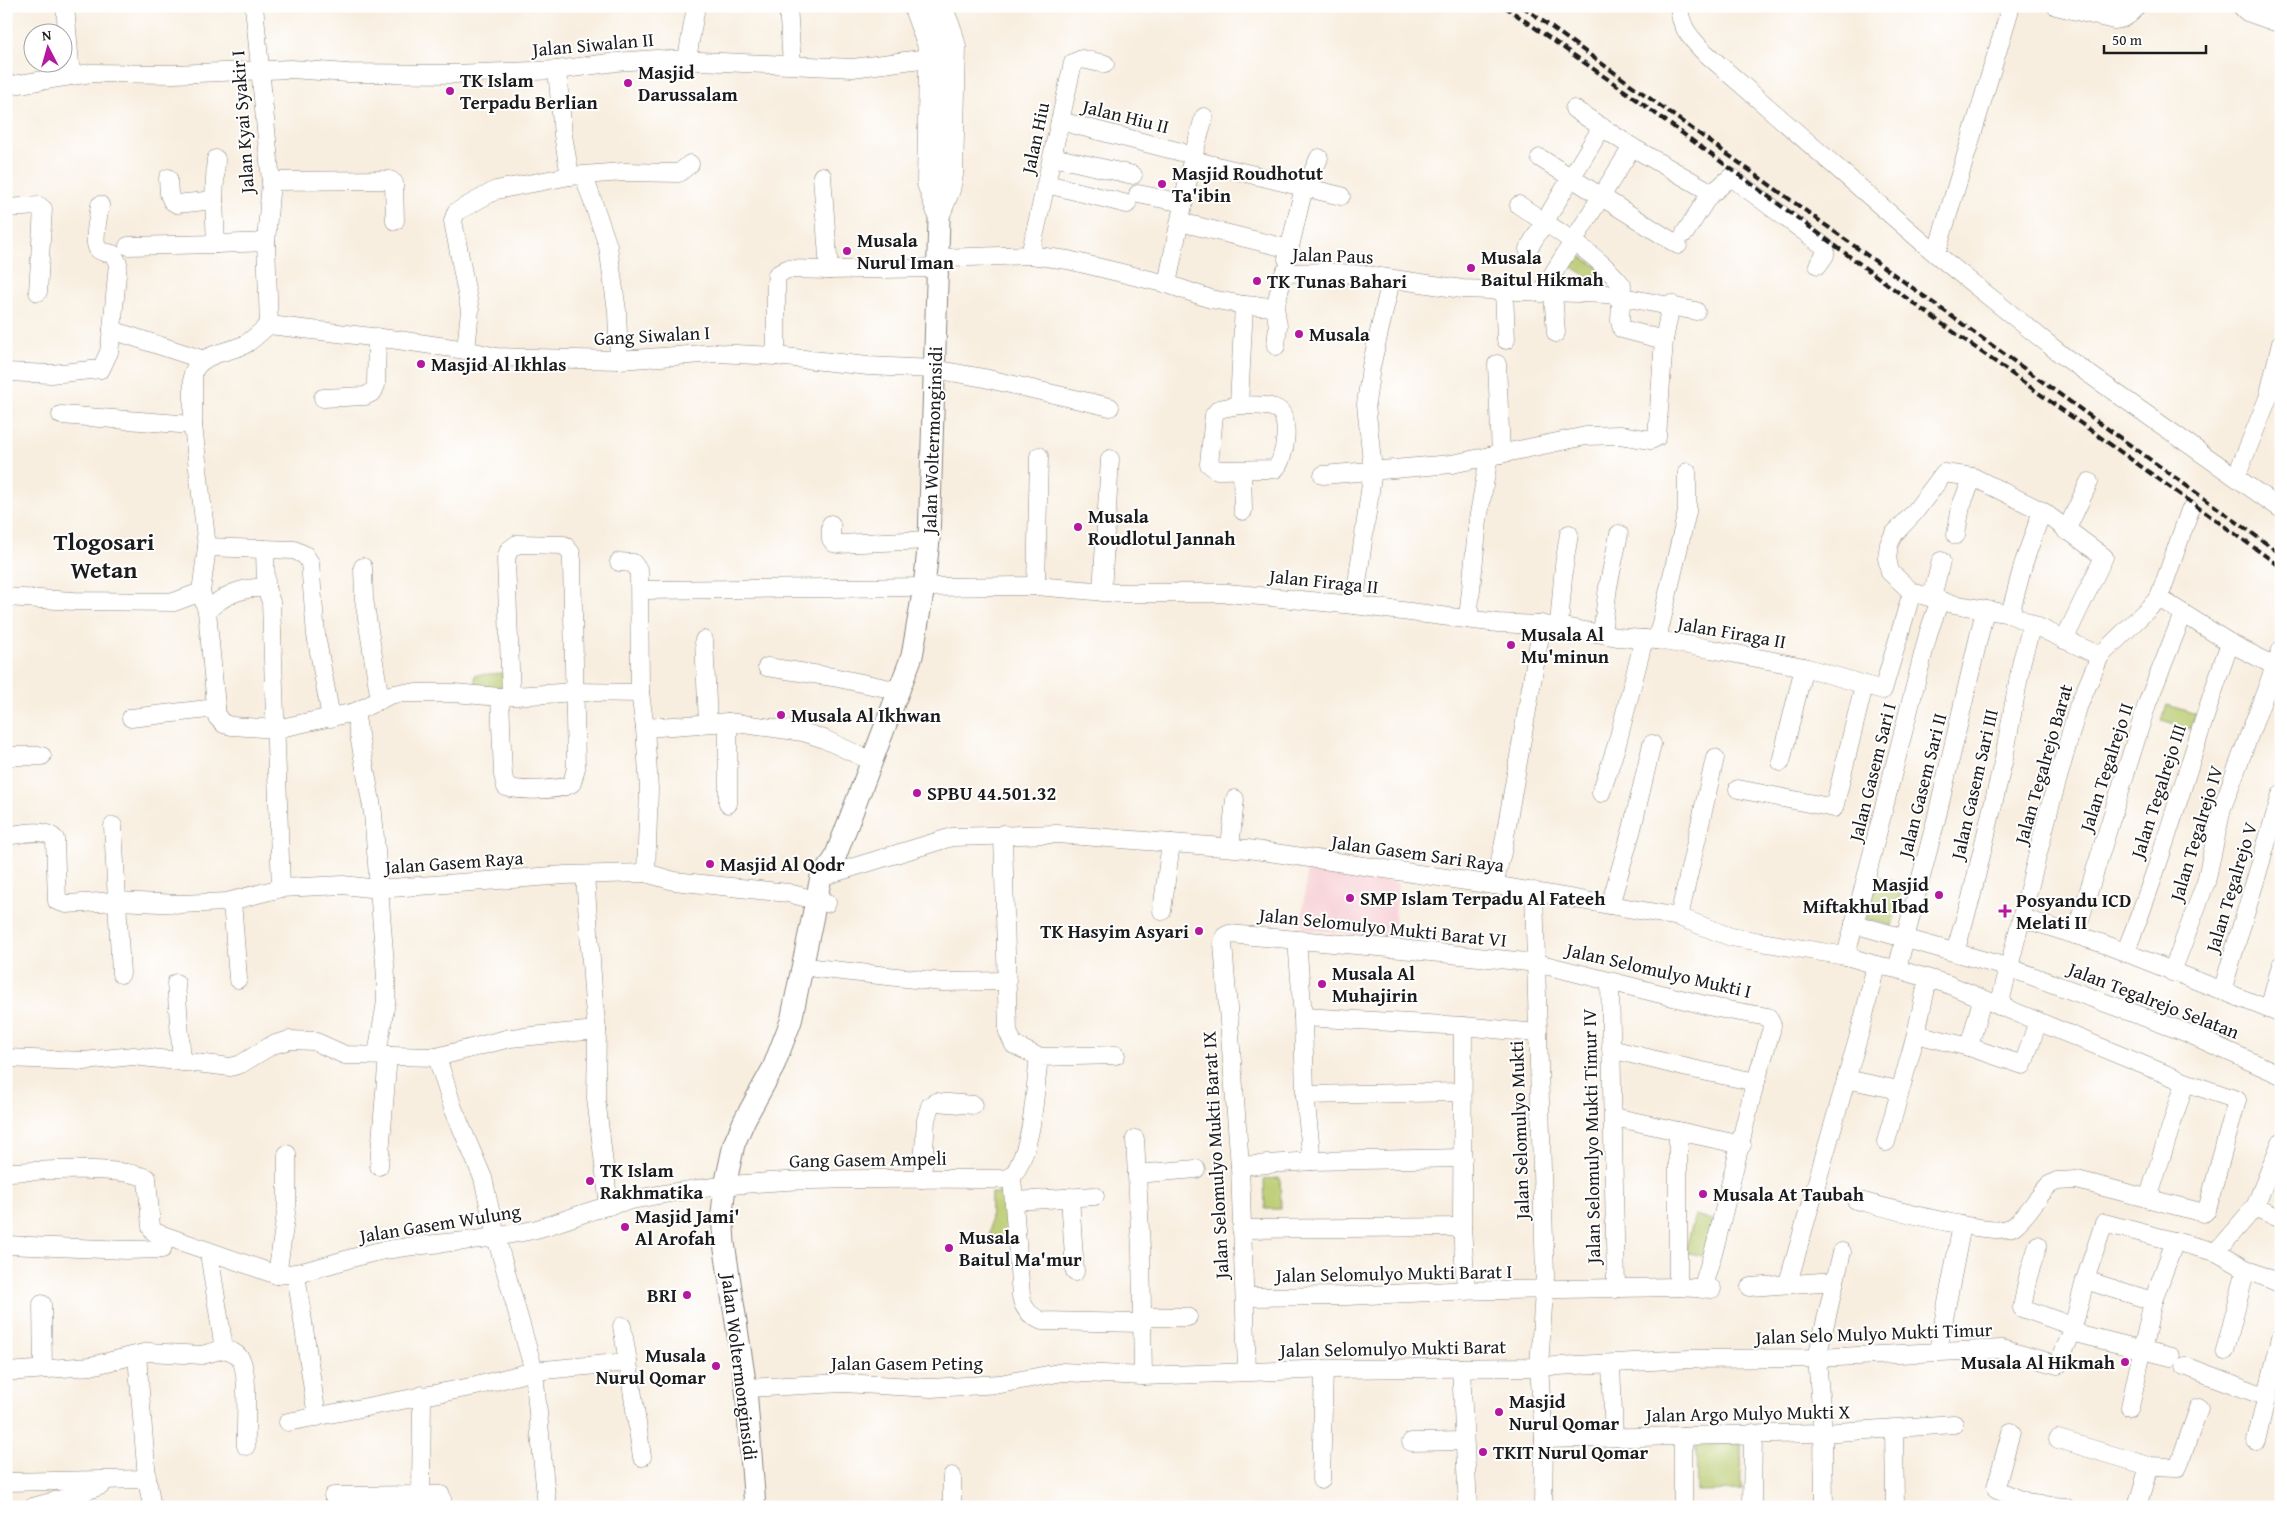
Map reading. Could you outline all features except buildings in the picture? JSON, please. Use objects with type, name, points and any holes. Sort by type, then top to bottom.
[{"type":"main road","name":"Jalan Woltermonginsidi","points":[[768,1507],[752,1388],[736,1243],[731,1184],[734,1144],[745,1119],[773,1068],[791,1021],[829,870],[912,656],[924,587],[928,540],[938,263],[941,52],[939,35],[928,6]]},
{"type":"main road","name":"Jalan Woltermonginsidi","points":[[731,1184],[746,1148],[794,1053],[803,1025],[815,968],[821,902]]},
{"type":"main road","name":"Jalan Woltermonginsidi","points":[[752,1388],[755,1507]]},
{"type":"street","points":[[65,6],[71,76]]},
{"type":"street","name":"Jalan Kyai Syakir I","points":[[254,6],[271,181],[266,242],[269,325]]},
{"type":"street","points":[[687,59],[696,6]]},
{"type":"street","points":[[788,6],[792,64]]},
{"type":"street","points":[[912,6],[926,44],[928,58],[926,184],[939,214]]},
{"type":"street","points":[[939,214],[951,190],[954,174],[958,67],[957,47],[953,31],[942,6]]},
{"type":"street","points":[[1679,6],[1680,19],[1686,32],[1702,50],[1936,254],[2062,355],[2281,509]]},
{"type":"street","points":[[1936,254],[2011,6]]},
{"type":"street","points":[[2056,6],[2114,20],[2128,16],[2136,6]]},
{"type":"street","points":[[2241,6],[2247,12],[2281,24]]},
{"type":"street","name":"Jalan Siwalan II","points":[[6,86],[91,73],[174,74],[260,70],[454,74],[557,70],[657,58],[853,68],[928,58]]},
{"type":"street","name":"Jalan Hiu","points":[[1030,255],[1074,62],[1086,59],[1105,64]]},
{"type":"street","points":[[557,70],[563,135],[577,176],[608,246],[617,311],[619,360]]},
{"type":"street","points":[[1574,109],[1632,147],[1705,187],[1708,197]]},
{"type":"street","points":[[1167,284],[1184,203],[1187,156],[1204,117]]},
{"type":"street","name":"Jalan Hiu II","points":[[1060,121],[1341,196]]},
{"type":"street","points":[[1528,250],[1602,127]]},
{"type":"street","points":[[1556,333],[1547,293],[1574,241],[1632,147]]},
{"type":"street","points":[[1053,157],[1133,175]]},
{"type":"street","points":[[1284,273],[1305,187],[1319,158]]},
{"type":"street","points":[[1540,158],[1602,196],[1681,238],[1708,197],[1731,177],[1825,247],[1826,251],[1818,265]]},
{"type":"street","points":[[216,159],[214,200],[216,244]]},
{"type":"street","points":[[466,350],[470,310],[453,222],[456,212],[496,190],[577,176],[623,172],[679,172],[690,164]]},
{"type":"street","points":[[822,176],[829,270]]},
{"type":"street","points":[[168,178],[170,198],[177,204],[214,200]]},
{"type":"street","points":[[271,181],[390,180],[394,183],[394,221]]},
{"type":"street","points":[[1047,184],[1133,199],[1184,203]]},
{"type":"street","points":[[6,372],[51,374],[101,370],[109,352],[118,260],[113,254],[101,251],[96,247],[95,240],[100,205]]},
{"type":"street","points":[[6,208],[38,206],[43,209],[38,292]]},
{"type":"street","points":[[1519,206],[1574,241],[1613,273],[1622,285],[1623,296],[1620,320],[1622,330],[1664,340]]},
{"type":"street","points":[[1180,222],[1290,249]]},
{"type":"street","points":[[128,246],[266,242]]},
{"type":"street","points":[[776,356],[777,275],[788,269],[829,270],[1030,255],[1068,260],[1167,284],[1211,299],[1244,306],[1275,307],[1278,326],[1276,346]]},
{"type":"street","name":"Jalan Paus","points":[[1275,307],[1284,273],[1337,273],[1462,289],[1623,296],[1671,304],[1696,311]]},
{"type":"street","points":[[1354,605],[1373,470],[1366,404],[1371,367],[1391,280]]},
{"type":"street","points":[[1504,290],[1506,340]]},
{"type":"street","points":[[1323,475],[1452,464],[1586,436],[1620,435],[1651,440],[1657,437],[1664,340],[1671,304]]},
{"type":"street","points":[[1238,405],[1244,306]]},
{"type":"street","points":[[269,325],[243,345],[204,360],[196,366],[193,373],[193,425],[207,546],[204,602],[217,717],[224,724],[276,729],[355,712],[400,693],[422,692],[505,696],[575,692],[640,693]]},
{"type":"street","name":"Gang Siwalan I","points":[[269,325],[377,337],[466,350],[496,357],[619,360],[717,353],[776,356],[868,366],[934,369],[984,378],[1110,407]]},
{"type":"street","points":[[112,330],[204,360]]},
{"type":"street","points":[[323,398],[365,396],[373,392],[376,385],[377,337]]},
{"type":"street","points":[[2236,477],[2268,398],[2279,354]]},
{"type":"street","points":[[1468,619],[1478,520],[1495,455],[1498,364]]},
{"type":"street","points":[[1238,405],[1272,407],[1279,410],[1286,421],[1283,457],[1279,466],[1269,471],[1217,470],[1211,467],[1209,459],[1214,415],[1219,410],[1238,405]]},
{"type":"street","points":[[61,415],[193,425]]},
{"type":"street","points":[[1036,586],[1039,456]]},
{"type":"street","points":[[1102,592],[1110,459]]},
{"type":"street","points":[[1242,470],[1243,511]]},
{"type":"street","points":[[1601,793],[1650,640],[1687,512],[1687,472]]},
{"type":"street","points":[[2064,640],[2104,559],[2042,511],[1973,477],[1944,473],[1914,513],[1894,534],[1889,544],[1887,558],[1890,572],[1912,592],[1985,610],[2010,614],[2064,640],[2100,656]]},
{"type":"street","points":[[1956,535],[1962,506],[1973,477]]},
{"type":"street","points":[[2066,531],[2089,482]]},
{"type":"street","name":"Jalan Tegalrejo Barat","points":[[1999,1006],[2049,810],[2078,706],[2100,656],[2159,598],[2190,510]]},
{"type":"street","points":[[2010,614],[2024,562],[2042,511]]},
{"type":"street","points":[[831,524],[831,539],[834,543],[838,544],[928,540]]},
{"type":"street","points":[[1494,885],[1564,565],[1569,534]]},
{"type":"street","points":[[1602,633],[1608,587],[1619,534]]},
{"type":"street","points":[[517,544],[564,545],[571,553],[575,692],[576,768],[572,783],[560,788],[516,789],[506,787],[504,783],[506,559],[509,550],[517,544]]},
{"type":"street","points":[[207,546],[294,550],[305,555],[310,563],[316,635],[331,718]]},
{"type":"street","points":[[265,549],[266,588],[271,602],[281,888]]},
{"type":"street","name":"Jalan Gasem Sari I","points":[[1846,956],[1929,631],[1941,561]]},
{"type":"street","points":[[619,562],[634,563],[639,571],[640,693],[645,728],[649,789],[646,873]]},
{"type":"street","points":[[363,567],[364,599],[380,700]]},
{"type":"street","name":"Jalan Firaga II","points":[[640,590],[1036,586],[1102,592],[1227,593],[1354,605],[1498,623],[1550,625],[1617,637],[1650,640],[1804,667],[1883,690],[1912,592]]},
{"type":"street","points":[[6,597],[74,601],[204,602],[218,600],[228,594],[266,588]]},
{"type":"street","points":[[2159,598],[2230,643],[2279,662]]},
{"type":"street","name":"Jalan Gasem Sari II","points":[[1897,969],[1936,820],[1985,610]]},
{"type":"street","name":"Jalan Tegalrejo II","points":[[2075,935],[2148,704],[2183,614]]},
{"type":"street","name":"Jalan Gasem Sari III","points":[[1955,952],[2004,758],[2022,660],[2032,625]]},
{"type":"street","points":[[704,640],[708,723]]},
{"type":"street","name":"Jalan Tegalrejo III","points":[[2126,953],[2157,866],[2209,700],[2230,643]]},
{"type":"street","name":"Jalan Tegalrejo IV","points":[[2172,972],[2206,882],[2222,808],[2279,662]]},
{"type":"street","points":[[767,667],[833,677],[900,691]]},
{"type":"street","points":[[1781,762],[1804,667]]},
{"type":"street","points":[[1738,789],[1834,808],[1864,684]]},
{"type":"street","points":[[131,718],[216,708]]},
{"type":"street","points":[[355,712],[373,813],[386,977],[379,1166]]},
{"type":"street","points":[[645,728],[728,722],[803,732],[824,739],[872,762]]},
{"type":"street","points":[[728,722],[728,804]]},
{"type":"street","points":[[1610,905],[1632,830],[1652,744]]},
{"type":"street","points":[[6,756],[42,756]]},
{"type":"street","points":[[1679,917],[1715,758]]},
{"type":"street","name":"Jalan Tegalrejo V","points":[[2222,991],[2281,795]]},
{"type":"street","points":[[1230,840],[1235,799]]},
{"type":"street","points":[[113,826],[121,974]]},
{"type":"street","name":"Jalan Gasem Raya","points":[[6,836],[44,832],[52,835],[55,839],[57,901],[66,904],[118,902],[180,904],[232,900],[281,888],[343,885],[378,889],[585,875],[646,873],[674,881],[788,893],[821,902]]},
{"type":"street","points":[[1003,834],[1008,1032],[1010,1040],[1014,1045],[1039,1057],[1116,1055]]},
{"type":"street","name":"Jalan Gasem Sari Raya","points":[[829,870],[952,836],[1057,834],[1171,843],[1230,840],[1679,917],[1731,937],[1846,956],[1876,966],[1897,969],[1947,984],[2185,1082],[2235,1098],[2238,1102],[2207,1210],[2201,1213],[2148,1199]]},
{"type":"street","points":[[1162,911],[1171,843]]},
{"type":"street","points":[[585,875],[597,1030],[596,1098],[609,1206]]},
{"type":"street","name":"Jalan Selomulyo Mukti","points":[[1534,891],[1537,963],[1536,1033],[1540,1074],[1545,1290],[1539,1367],[1544,1439],[1544,1507]]},
{"type":"street","points":[[232,900],[238,979]]},
{"type":"street","points":[[2022,918],[2126,953],[2275,1012],[2281,965]]},
{"type":"street","name":"Jalan Tegalrejo Selatan","points":[[1854,924],[2010,968],[2185,1032],[2281,1075]]},
{"type":"street","name":"Jalan Selomulyo Mukti Barat VI","points":[[1225,936],[1234,934],[1537,963]]},
{"type":"street","name":"Jalan Selomulyo Mukti Barat IX","points":[[1225,936],[1223,943],[1240,1166],[1247,1372]]},
{"type":"street","points":[[1296,940],[1303,1017],[1305,1096],[1312,1162]]},
{"type":"street","name":"Jalan Selomulyo Mukti I","points":[[1537,963],[1718,1008],[1764,1016],[1770,1020],[1771,1031],[1756,1082]]},
{"type":"street","points":[[1788,1283],[1861,1028],[1876,966]]},
{"type":"street","points":[[815,968],[942,982],[1007,981]]},
{"type":"street","points":[[1886,1142],[1916,1034],[1928,979]]},
{"type":"street","name":"Jalan Selomulyo Mukti Timur IV","points":[[1610,982],[1616,1289]]},
{"type":"street","points":[[176,983],[182,1062]]},
{"type":"street","points":[[1969,1048],[1982,1000]]},
{"type":"street","points":[[1303,1017],[1462,1026],[1536,1033]]},
{"type":"street","points":[[1916,1034],[2023,1065],[2038,1021]]},
{"type":"street","points":[[1462,1026],[1462,1227],[1466,1291]]},
{"type":"street","points":[[6,1058],[84,1061],[133,1056],[231,1067],[241,1064],[272,1045],[290,1040],[314,1041],[345,1055],[382,1054],[437,1057],[510,1038],[597,1030]]},
{"type":"street","points":[[1611,1049],[1756,1082],[1742,1144],[1614,1117]]},
{"type":"street","points":[[437,1057],[452,1108],[483,1178],[496,1237],[534,1371],[548,1507]]},
{"type":"street","points":[[1039,1057],[1026,1150],[1020,1166],[1012,1177],[1022,1304],[1033,1317],[1042,1322],[1188,1317]]},
{"type":"street","points":[[1846,1079],[1899,1090]]},
{"type":"street","points":[[1856,1200],[1962,1225],[2005,1230],[2014,1226],[2039,1196],[2057,1181],[2077,1180],[2148,1199],[2185,1082]]},
{"type":"street","points":[[1305,1096],[1462,1092]]},
{"type":"street","points":[[922,1179],[926,1120],[930,1106],[936,1102],[974,1105]]},
{"type":"street","points":[[1678,1131],[1678,1287]]},
{"type":"street","points":[[1135,1139],[1143,1376]]},
{"type":"street","name":"Jalan Selomulyo Mukti Barat I","points":[[1244,1297],[1678,1287],[1707,1289],[1742,1144]]},
{"type":"street","points":[[2216,1252],[2255,1207],[2280,1148]]},
{"type":"street","points":[[277,1275],[287,1206],[287,1154]]},
{"type":"street","points":[[1240,1166],[1463,1158]]},
{"type":"street","points":[[1137,1174],[1196,1169]]},
{"type":"street","name":"Jalan Gasem Wulung","points":[[6,1172],[65,1170],[112,1172],[147,1178],[151,1227],[154,1232],[209,1253],[277,1275],[296,1274],[376,1252],[496,1237],[538,1229],[622,1202],[731,1184]]},
{"type":"street","name":"Gang Gasem Ampeli","points":[[731,1184],[1002,1179],[1012,1177]]},
{"type":"street","points":[[1015,1201],[1096,1196]]},
{"type":"street","points":[[1070,1197],[1075,1272]]},
{"type":"street","points":[[2255,1207],[2281,1219]]},
{"type":"street","name":"Jalan Selo Mulyo Mukti Timur","points":[[1539,1367],[1690,1360],[1817,1358],[1938,1350],[2002,1349],[2059,1365],[2072,1329],[2085,1280],[2104,1222],[2176,1241]]},
{"type":"street","points":[[1938,1350],[1962,1225]]},
{"type":"street","points":[[1241,1229],[1462,1227]]},
{"type":"street","points":[[6,1245],[162,1249],[166,1237]]},
{"type":"street","points":[[2130,1407],[2153,1301],[2176,1241],[2216,1252],[2246,1269],[2281,1284]]},
{"type":"street","points":[[2038,1245],[2028,1277],[2022,1308],[2072,1329],[2178,1362],[2267,1397]]},
{"type":"street","points":[[1824,1507],[1823,1433],[1817,1358],[1842,1252]]},
{"type":"street","points":[[209,1253],[224,1349]]},
{"type":"street","points":[[2225,1351],[2246,1269]]},
{"type":"street","points":[[296,1274],[317,1417]]},
{"type":"street","points":[[2085,1280],[2153,1301]]},
{"type":"street","points":[[1750,1287],[1835,1281]]},
{"type":"street","points":[[42,1304],[43,1369]]},
{"type":"street","points":[[622,1326],[642,1457]]},
{"type":"street","points":[[2256,1442],[2281,1337]]},
{"type":"street","points":[[6,1372],[90,1366],[137,1355],[165,1352],[202,1355],[224,1349],[235,1352],[246,1372],[246,1446]]},
{"type":"street","points":[[137,1355],[147,1479],[152,1507]]},
{"type":"street","points":[[288,1422],[476,1386],[534,1371],[628,1362]]},
{"type":"street","points":[[1611,1365],[1614,1437]]},
{"type":"street","name":"Jalan Selomulyo Mukti Barat","points":[[1247,1372],[1324,1369],[1539,1367]]},
{"type":"street","points":[[1461,1368],[1468,1507]]},
{"type":"street","points":[[1322,1480],[1324,1369]]},
{"type":"street","name":"Jalan Gasem Peting","points":[[752,1388],[843,1383],[931,1388],[956,1387],[1000,1384],[1063,1372],[1143,1376],[1247,1372]]},
{"type":"street","points":[[422,1395],[422,1495]]},
{"type":"street","points":[[2058,1439],[2149,1466],[2178,1467],[2199,1408]]},
{"type":"street","name":"Jalan Argo Mulyo Mukti X","points":[[1544,1439],[1753,1433],[1823,1433],[1954,1424]]},
{"type":"street","points":[[1894,1429],[1894,1507]]},
{"type":"street","points":[[2011,1432],[1996,1487],[1997,1490],[2032,1505],[2065,1507]]},
{"type":"street","points":[[1752,1507],[1753,1433]]},
{"type":"street","points":[[1683,1436],[1683,1507]]},
{"type":"street","points":[[1411,1442],[1464,1441]]},
{"type":"street","points":[[2137,1507],[2149,1466]]},
{"type":"street","points":[[952,1476],[952,1507]]},
{"type":"street","points":[[6,1482],[147,1479]]},
{"type":"street","points":[[33,1507],[66,1498],[115,1480]]},
{"type":"street","points":[[333,1496],[397,1502],[422,1495],[440,1496],[444,1507]]},
{"type":"shaded area","name":"SMP Islam Terpadu Al Fateeh","points":[[1307,868],[1398,883],[1393,937],[1301,929]]},
{"type":"green space","points":[[1578,255],[1602,269],[1595,281],[1571,266]]},
{"type":"green space","points":[[503,673],[505,693],[476,695],[475,675]]},
{"type":"green space","points":[[2167,705],[2196,714],[2191,729],[2162,720]]},
{"type":"green space","points":[[1878,877],[1903,884],[1892,926],[1866,919]]},
{"type":"green space","points":[[1280,1178],[1281,1209],[1265,1209],[1264,1179]]},
{"type":"green space","points":[[991,1193],[1010,1194],[1009,1243],[990,1243]]},
{"type":"green space","points":[[1695,1215],[1716,1221],[1707,1257],[1685,1252]]},
{"type":"green space","points":[[1741,1444],[1742,1490],[1697,1491],[1696,1445]]},
{"type":"railway","points":[[1504,6],[1629,94],[1909,300],[2281,567]]},
{"type":"railway","points":[[1522,6],[2281,554]]},
{"type":"place","name":"Masjid Darussalam","points":[[628,83]]},
{"type":"place","name":"TK Islam Terpadu Berlian","points":[[450,91]]},
{"type":"place","name":"Masjid Roudhotut Ta'ibin","points":[[1162,184]]},
{"type":"place","name":"Musala Nurul Iman","points":[[847,251]]},
{"type":"place","name":"Musala Baitul Hikmah","points":[[1471,268]]},
{"type":"place","name":"TK Tunas Bahari","points":[[1257,281]]},
{"type":"place","name":"Musala","points":[[1299,334]]},
{"type":"place","name":"Masjid Al Ikhlas","points":[[421,364]]},
{"type":"place","name":"Musala Roudlotul Jannah","points":[[1078,527]]},
{"type":"place","name":"Musala Al Mu'minun","points":[[1511,645]]},
{"type":"place","name":"Musala Al Ikhwan","points":[[781,715]]},
{"type":"place","name":"SPBU 44.501.32","points":[[917,793]]},
{"type":"place","name":"Masjid Al Qodr","points":[[710,864]]},
{"type":"place","name":"Masjid Miftakhul Ibad","points":[[1939,895]]},
{"type":"place","name":"SMP Islam Terpadu Al Fateeh","points":[[1350,898]]},
{"type":"place","name":"Posyandu ICD Melati II","points":[[2005,911]]},
{"type":"place","name":"TK Hasyim Asyari","points":[[1199,931]]},
{"type":"place","name":"Musala Al Muhajirin","points":[[1322,984]]},
{"type":"place","name":"TK Islam Rakhmatika","points":[[590,1181]]},
{"type":"place","name":"Musala At Taubah","points":[[1703,1194]]},
{"type":"place","name":"Masjid Jami' Al Arofah","points":[[625,1227]]},
{"type":"place","name":"Musala Baitul Ma'mur","points":[[949,1248]]},
{"type":"place","name":"BRI","points":[[687,1295]]},
{"type":"place","name":"Musala Al Hikmah","points":[[2125,1362]]},
{"type":"place","name":"Musala Nurul Qomar","points":[[716,1366]]},
{"type":"place","name":"Masjid Nurul Qomar","points":[[1499,1412]]},
{"type":"place","name":"TKIT Nurul Qomar","points":[[1483,1452]]},
{"type":"district","name":"Tlogosari Wetan","points":[[104,556]]}]
